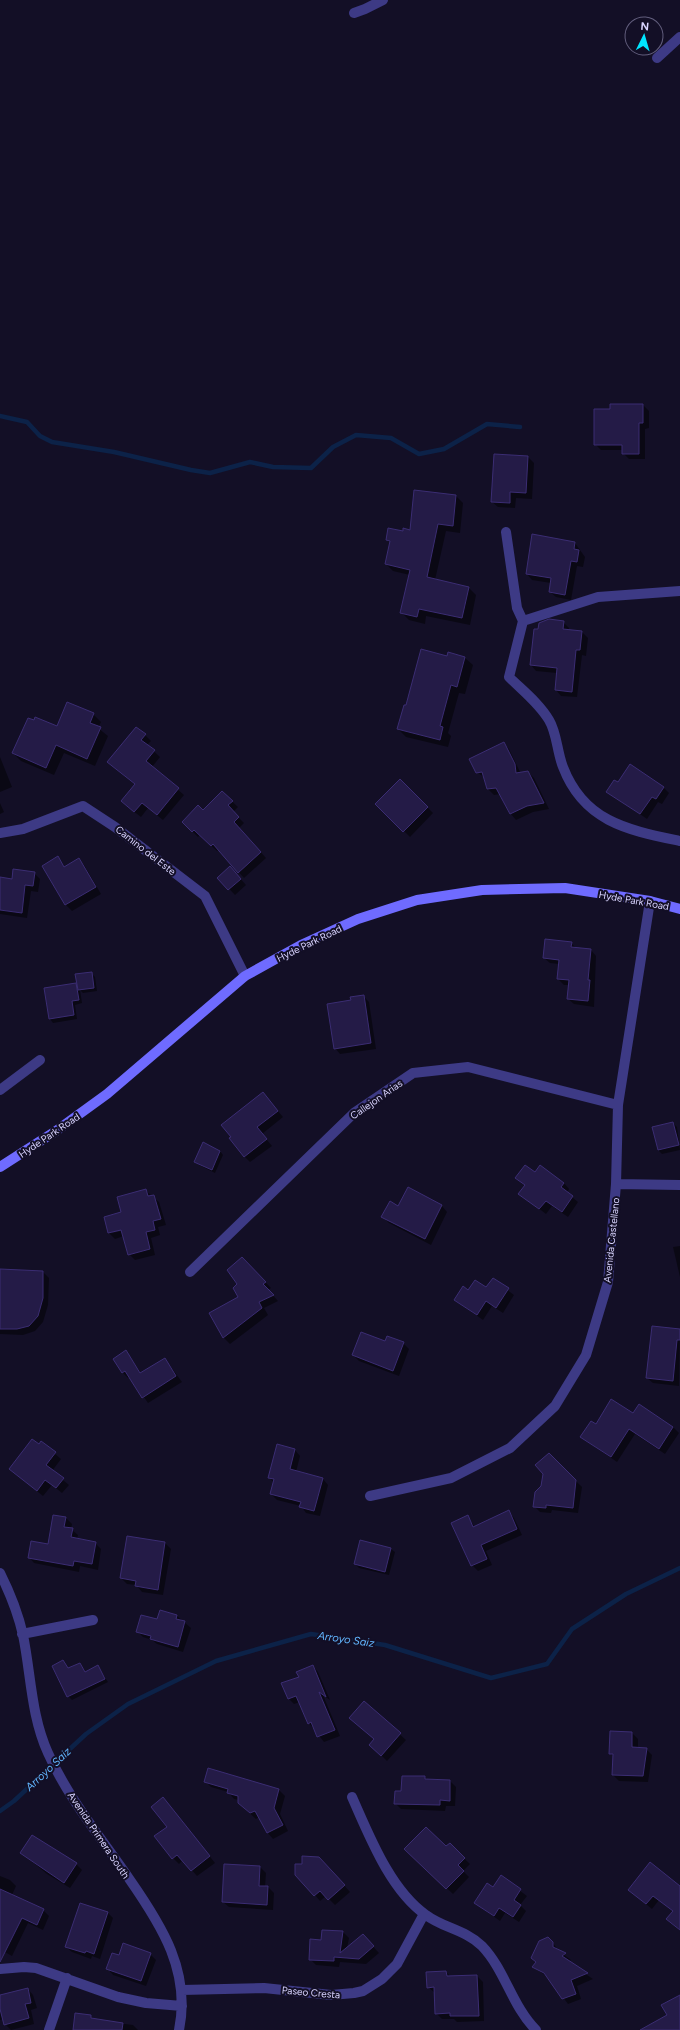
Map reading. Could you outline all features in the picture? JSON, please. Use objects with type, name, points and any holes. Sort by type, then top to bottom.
[{"type":"main road","name":"Hyde Park Road","points":[[0,1166],[56,1131],[107,1094],[245,976],[301,944],[358,919],[417,900],[482,890],[565,888],[650,901],[680,909]]},
{"type":"street","points":[[354,13],[383,0]]},
{"type":"street","points":[[657,58],[680,37]]},
{"type":"street","points":[[506,532],[517,608],[523,622],[509,677],[550,721],[561,763],[573,787],[591,809],[613,824],[625,829],[680,841]]},
{"type":"street","points":[[523,622],[598,597],[680,591]]},
{"type":"street","name":"Camino del Este","points":[[0,833],[23,829],[83,806],[115,827],[205,896],[245,976]]},
{"type":"street","name":"Avenida Castellano","points":[[370,1496],[451,1478],[510,1448],[555,1406],[586,1355],[608,1282],[616,1184],[618,1105],[650,901]]},
{"type":"street","points":[[0,1090],[40,1060]]},
{"type":"street","name":"Callejon Arias","points":[[190,1272],[354,1112],[413,1073],[468,1067],[618,1105]]},
{"type":"street","points":[[616,1184],[680,1185]]},
{"type":"street","name":"Avenida Primera South","points":[[0,1572],[15,1608],[22,1634],[36,1716],[48,1753],[68,1790],[164,1932],[178,1966],[182,1990],[179,2030]]},
{"type":"street","points":[[22,1634],[93,1620]]},
{"type":"street","points":[[352,1796],[370,1836],[390,1872],[412,1903],[424,1914],[466,1934],[482,1946],[495,1962],[522,2014],[536,2030]]},
{"type":"street","name":"Paseo Cresta","points":[[182,1990],[264,1988],[331,1995],[354,1993],[372,1986],[390,1972],[403,1954],[424,1914]]},
{"type":"street","points":[[0,1969],[18,1967],[36,1968],[118,1997],[146,2003],[182,2006]]},
{"type":"street","points":[[49,2030],[67,1978]]},
{"type":"building","points":[[610,404],[643,404],[643,423],[639,423],[639,454],[622,454],[622,445],[594,445],[594,409],[610,409]]},
{"type":"building","points":[[494,454],[528,456],[526,493],[510,492],[510,503],[491,502]]},
{"type":"building","points":[[414,490],[456,495],[453,526],[438,524],[427,577],[469,587],[462,618],[419,609],[417,617],[400,613],[410,570],[385,564],[390,541],[386,540],[388,528],[403,531],[403,528],[410,530]]},
{"type":"building","points":[[532,534],[575,542],[574,549],[579,550],[577,562],[571,561],[565,595],[549,592],[551,578],[526,574]]},
{"type":"building","points":[[549,619],[564,621],[563,629],[582,631],[580,650],[576,650],[572,692],[555,690],[557,668],[530,665],[534,629],[538,629],[539,623]]},
{"type":"building","points":[[421,649],[447,656],[448,652],[465,657],[457,687],[451,685],[440,726],[443,727],[440,740],[397,729],[404,705],[406,705]]},
{"type":"building","points":[[67,702],[94,713],[90,723],[101,727],[87,759],[56,745],[46,768],[12,753],[28,718],[34,720],[35,717],[57,726]]},
{"type":"building","points":[[136,727],[146,734],[141,740],[155,750],[146,761],[179,788],[157,815],[142,803],[134,812],[121,801],[135,784],[107,762]]},
{"type":"building","points":[[504,742],[515,764],[516,773],[528,771],[544,803],[527,806],[510,814],[496,788],[487,789],[482,772],[476,773],[469,759]]},
{"type":"building","points":[[630,764],[664,787],[656,799],[652,797],[640,814],[606,792],[614,780],[618,782]]},
{"type":"building","points":[[400,779],[428,807],[403,832],[375,804]]},
{"type":"building","points":[[222,791],[233,801],[228,805],[239,817],[234,822],[261,852],[238,873],[213,844],[211,846],[194,830],[192,832],[182,822],[198,805],[203,810]]},
{"type":"building","points":[[58,856],[64,867],[79,858],[96,887],[65,905],[42,866]]},
{"type":"building","points":[[230,866],[241,879],[228,890],[217,878]]},
{"type":"building","points":[[13,869],[35,872],[33,886],[25,885],[22,913],[0,910],[0,877],[12,879]]},
{"type":"building","points":[[545,939],[572,942],[571,947],[591,949],[588,980],[590,980],[588,1001],[567,999],[569,980],[557,979],[559,960],[543,958]]},
{"type":"building","points":[[92,972],[94,988],[78,990],[75,974]]},
{"type":"building","points":[[76,983],[79,1000],[72,1001],[74,1015],[49,1019],[44,988]]},
{"type":"building","points":[[364,995],[371,1043],[334,1049],[327,1004],[351,1000],[350,997]]},
{"type":"building","points":[[263,1092],[278,1111],[257,1127],[267,1139],[244,1157],[221,1125]]},
{"type":"building","points":[[673,1122],[679,1145],[658,1150],[652,1127]]},
{"type":"building","points":[[203,1142],[220,1151],[212,1170],[194,1162]]},
{"type":"building","points":[[525,1165],[535,1172],[540,1165],[564,1183],[561,1187],[573,1196],[562,1212],[546,1201],[539,1209],[518,1194],[525,1185],[515,1178]]},
{"type":"building","points":[[408,1187],[442,1205],[425,1239],[381,1217],[390,1201],[398,1206]]},
{"type":"building","points":[[146,1189],[148,1196],[154,1195],[161,1219],[153,1221],[155,1230],[146,1232],[150,1249],[128,1255],[121,1230],[108,1233],[104,1217],[121,1212],[117,1197]]},
{"type":"building","points":[[242,1257],[266,1282],[263,1284],[274,1295],[259,1302],[262,1308],[223,1338],[209,1313],[238,1297],[233,1288],[237,1284],[227,1270]]},
{"type":"building","points":[[0,1269],[43,1271],[43,1298],[38,1316],[29,1326],[17,1329],[0,1329]]},
{"type":"building","points":[[493,1278],[509,1288],[496,1308],[486,1301],[477,1315],[454,1300],[463,1286],[468,1290],[475,1280],[486,1287]]},
{"type":"building","points":[[652,1326],[680,1329],[680,1340],[677,1340],[673,1381],[646,1378]]},
{"type":"building","points":[[361,1332],[385,1341],[387,1336],[404,1342],[393,1371],[352,1355]]},
{"type":"building","points":[[126,1350],[140,1373],[165,1358],[176,1376],[142,1398],[125,1371],[122,1373],[113,1359]]},
{"type":"building","points":[[611,1399],[633,1413],[639,1404],[673,1427],[659,1449],[629,1429],[611,1457],[580,1437],[591,1421],[596,1424]]},
{"type":"building","points":[[32,1439],[39,1444],[41,1441],[56,1452],[46,1465],[64,1478],[56,1488],[45,1480],[37,1491],[9,1469]]},
{"type":"building","points":[[277,1444],[295,1449],[290,1469],[323,1478],[314,1511],[299,1507],[301,1502],[270,1494],[274,1479],[268,1478]]},
{"type":"building","points":[[549,1453],[576,1480],[573,1508],[546,1505],[546,1508],[533,1507],[535,1492],[541,1486],[543,1474],[535,1465]]},
{"type":"building","points":[[509,1510],[517,1529],[481,1545],[487,1559],[471,1566],[451,1523],[468,1515],[473,1527]]},
{"type":"building","points":[[53,1515],[66,1517],[64,1527],[73,1528],[71,1537],[96,1542],[92,1564],[74,1561],[73,1566],[28,1558],[31,1541],[48,1544]]},
{"type":"building","points":[[127,1536],[165,1542],[158,1590],[135,1586],[136,1581],[120,1578]]},
{"type":"building","points":[[360,1540],[391,1548],[385,1572],[354,1564]]},
{"type":"building","points":[[160,1610],[177,1615],[176,1619],[185,1621],[178,1647],[150,1639],[151,1636],[136,1632],[141,1615],[157,1619]]},
{"type":"building","points":[[63,1660],[68,1668],[80,1663],[85,1672],[98,1665],[105,1679],[67,1697],[52,1666]]},
{"type":"building","points":[[313,1665],[326,1697],[319,1692],[335,1730],[317,1737],[311,1722],[308,1724],[296,1696],[288,1699],[281,1683],[299,1677],[296,1672]]},
{"type":"building","points":[[364,1701],[401,1733],[381,1756],[369,1745],[374,1739],[349,1718]]},
{"type":"building","points":[[610,1731],[632,1732],[632,1747],[647,1748],[643,1776],[612,1775],[613,1754],[609,1754]]},
{"type":"building","points":[[208,1768],[279,1789],[274,1808],[283,1825],[267,1833],[255,1811],[250,1813],[238,1803],[238,1796],[227,1793],[228,1789],[204,1782]]},
{"type":"building","points":[[402,1776],[425,1776],[425,1779],[450,1780],[450,1801],[440,1800],[440,1805],[394,1804],[395,1791],[401,1791]]},
{"type":"building","points":[[163,1797],[210,1856],[191,1871],[177,1855],[172,1859],[154,1836],[167,1827],[151,1807]]},
{"type":"building","points":[[426,1827],[446,1846],[450,1843],[465,1858],[458,1865],[464,1871],[446,1889],[404,1849]]},
{"type":"building","points":[[32,1835],[77,1863],[64,1883],[20,1853]]},
{"type":"building","points":[[302,1856],[319,1857],[345,1885],[328,1900],[320,1891],[314,1896],[295,1875],[295,1864],[302,1864]]},
{"type":"building","points":[[650,1862],[680,1886],[680,1930],[666,1919],[673,1911],[653,1896],[646,1904],[628,1890]]},
{"type":"building","points":[[224,1864],[260,1866],[259,1886],[268,1886],[267,1905],[222,1902]]},
{"type":"building","points":[[501,1875],[521,1889],[514,1900],[521,1905],[513,1917],[499,1908],[494,1916],[474,1903],[487,1883],[493,1887]]},
{"type":"building","points":[[0,1889],[44,1909],[37,1925],[22,1918],[0,1962]]},
{"type":"building","points":[[80,1903],[108,1912],[94,1954],[65,1947]]},
{"type":"building","points":[[322,1930],[343,1931],[340,1953],[363,1934],[374,1946],[359,1959],[334,1957],[334,1961],[309,1960],[310,1939],[321,1940]]},
{"type":"building","points":[[548,1937],[553,1942],[553,1947],[566,1953],[562,1956],[588,1973],[571,1980],[576,1994],[562,1999],[544,1973],[532,1967],[536,1962],[531,1958],[539,1941]]},
{"type":"building","points":[[123,1943],[151,1953],[141,1981],[106,1969],[112,1953],[119,1955]]},
{"type":"building","points":[[446,1971],[447,1976],[477,1975],[479,2016],[450,2016],[450,2013],[435,2014],[434,1987],[427,1988],[426,1972]]},
{"type":"building","points":[[28,1988],[31,2003],[25,2004],[29,2018],[4,2025],[0,2009],[0,1995]]},
{"type":"building","points":[[680,1995],[680,2030],[640,2030],[667,2015],[661,2005]]},
{"type":"building","points":[[75,2013],[91,2015],[91,2018],[123,2023],[122,2030],[73,2030]]},
{"type":"waterway","points":[[0,416],[27,422],[40,436],[52,442],[114,452],[210,473],[250,462],[273,467],[311,468],[333,447],[356,435],[391,438],[419,454],[444,449],[487,424],[520,427]]},
{"type":"waterway","name":"Arroyo Saiz","points":[[0,1811],[14,1801],[86,1734],[128,1704],[216,1661],[311,1634],[385,1645],[491,1678],[547,1664],[572,1629],[626,1594],[680,1568]]}]
